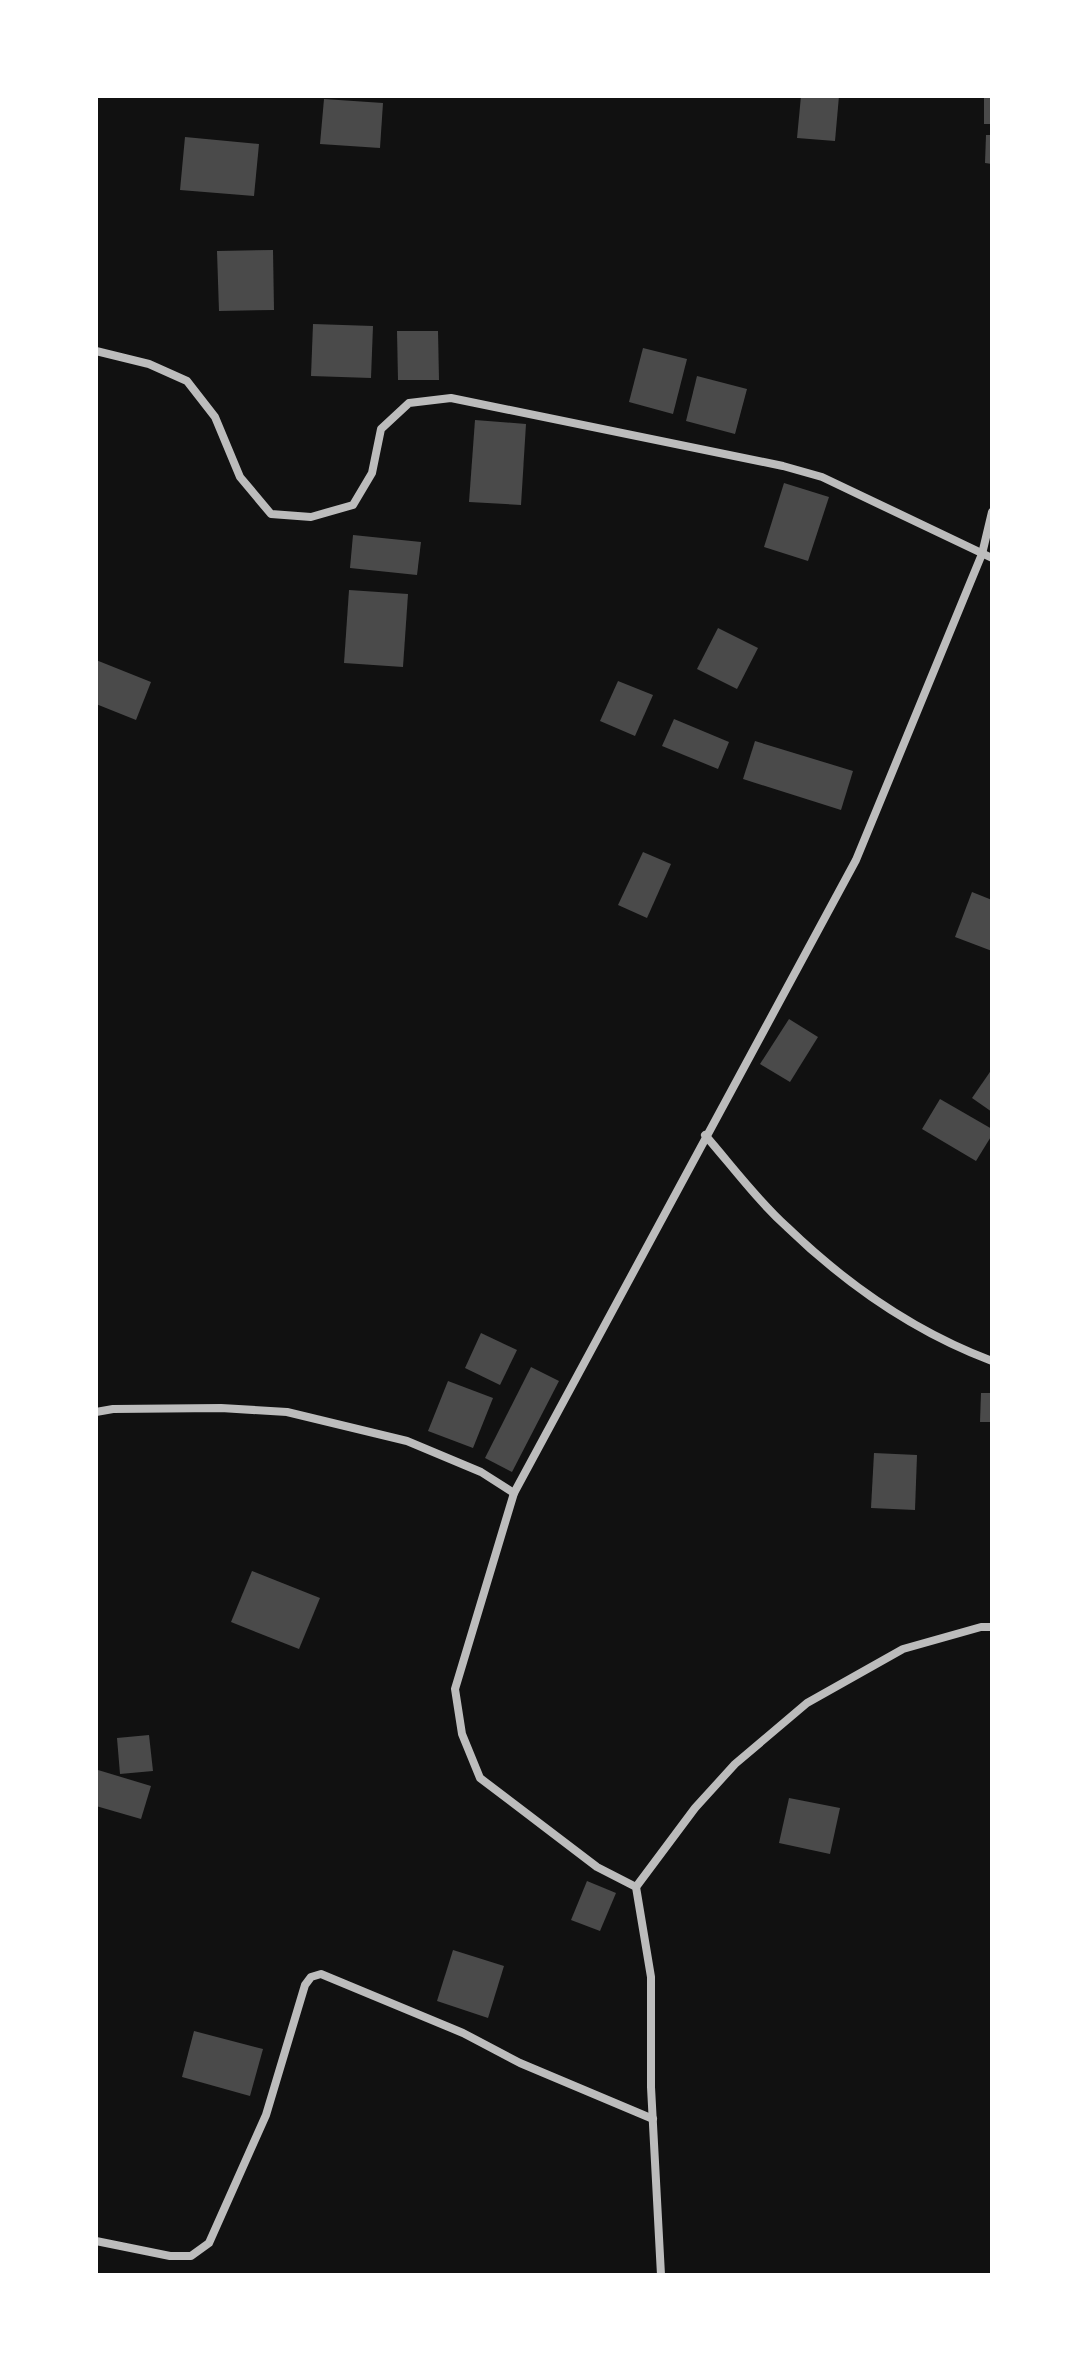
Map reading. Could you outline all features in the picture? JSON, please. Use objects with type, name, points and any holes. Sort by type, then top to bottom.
[{"type":"street","points":[[96,351],[149,364],[187,381],[215,417],[240,477],[271,514],[311,517],[353,505],[372,473],[381,429],[409,403],[451,398],[783,466],[822,477],[992,558]]},
{"type":"street","points":[[636,1887],[597,1867],[480,1778],[462,1734],[455,1689],[514,1493],[856,860],[982,554],[992,512]]},
{"type":"street","points":[[705,1135],[786,1227],[867,1295],[950,1345],[992,1361]]},
{"type":"street","points":[[96,1412],[113,1409],[221,1408],[287,1412],[407,1441],[481,1472],[514,1493]]},
{"type":"street","points":[[661,2275],[653,2119],[651,1977],[636,1887],[695,1808],[735,1764],[807,1703],[903,1649],[981,1627],[992,1627]]},
{"type":"street","points":[[96,2241],[170,2256],[191,2256],[209,2243],[266,2115],[305,1985],[311,1977],[321,1974],[463,2033],[520,2063],[653,2119]]},
{"type":"building","points":[[801,96],[839,96],[835,141],[797,138]]},
{"type":"building","points":[[984,96],[992,96],[992,124],[984,124]]},
{"type":"building","points":[[324,99],[383,103],[380,148],[320,144]]},
{"type":"building","points":[[986,135],[992,135],[992,164],[985,163]]},
{"type":"building","points":[[185,137],[259,144],[254,196],[180,190]]},
{"type":"building","points":[[273,250],[274,310],[219,311],[217,251]]},
{"type":"building","points":[[313,324],[373,326],[371,378],[311,376]]},
{"type":"building","points":[[397,331],[438,331],[439,380],[398,380]]},
{"type":"building","points":[[643,348],[687,359],[673,414],[629,402]]},
{"type":"building","points":[[697,376],[747,389],[735,434],[686,421]]},
{"type":"building","points":[[475,420],[526,424],[521,505],[469,502]]},
{"type":"building","points":[[784,483],[829,497],[808,561],[764,547]]},
{"type":"building","points":[[353,535],[421,542],[417,575],[350,568]]},
{"type":"building","points":[[349,590],[408,594],[403,667],[344,663]]},
{"type":"building","points":[[718,628],[758,648],[737,689],[697,669]]},
{"type":"building","points":[[96,660],[151,682],[136,720],[96,704]]},
{"type":"building","points":[[618,681],[653,695],[635,736],[600,721]]},
{"type":"building","points":[[674,719],[729,742],[718,769],[662,746]]},
{"type":"building","points":[[755,741],[853,771],[841,810],[743,779]]},
{"type":"building","points":[[643,852],[671,864],[647,918],[618,905]]},
{"type":"building","points":[[972,892],[992,900],[992,951],[955,937]]},
{"type":"building","points":[[789,1019],[818,1037],[790,1082],[760,1064]]},
{"type":"building","points":[[992,1069],[992,1112],[972,1098]]},
{"type":"building","points":[[940,1099],[992,1129],[992,1135],[976,1161],[922,1129]]},
{"type":"building","points":[[481,1333],[517,1350],[500,1385],[465,1368]]},
{"type":"building","points":[[531,1367],[559,1381],[512,1472],[485,1458]]},
{"type":"building","points":[[448,1381],[493,1398],[473,1448],[428,1431]]},
{"type":"building","points":[[981,1393],[992,1393],[992,1422],[980,1422]]},
{"type":"building","points":[[874,1453],[917,1455],[915,1510],[871,1508]]},
{"type":"building","points":[[252,1571],[320,1598],[299,1649],[231,1622]]},
{"type":"building","points":[[149,1735],[153,1771],[120,1774],[117,1738]]},
{"type":"building","points":[[98,1770],[151,1786],[141,1819],[96,1806]]},
{"type":"building","points":[[789,1798],[840,1808],[830,1854],[779,1843]]},
{"type":"building","points":[[587,1881],[616,1893],[600,1931],[571,1920]]},
{"type":"building","points":[[453,1950],[504,1966],[488,2018],[437,2001]]},
{"type":"building","points":[[194,2031],[263,2049],[250,2096],[182,2077]]}]
